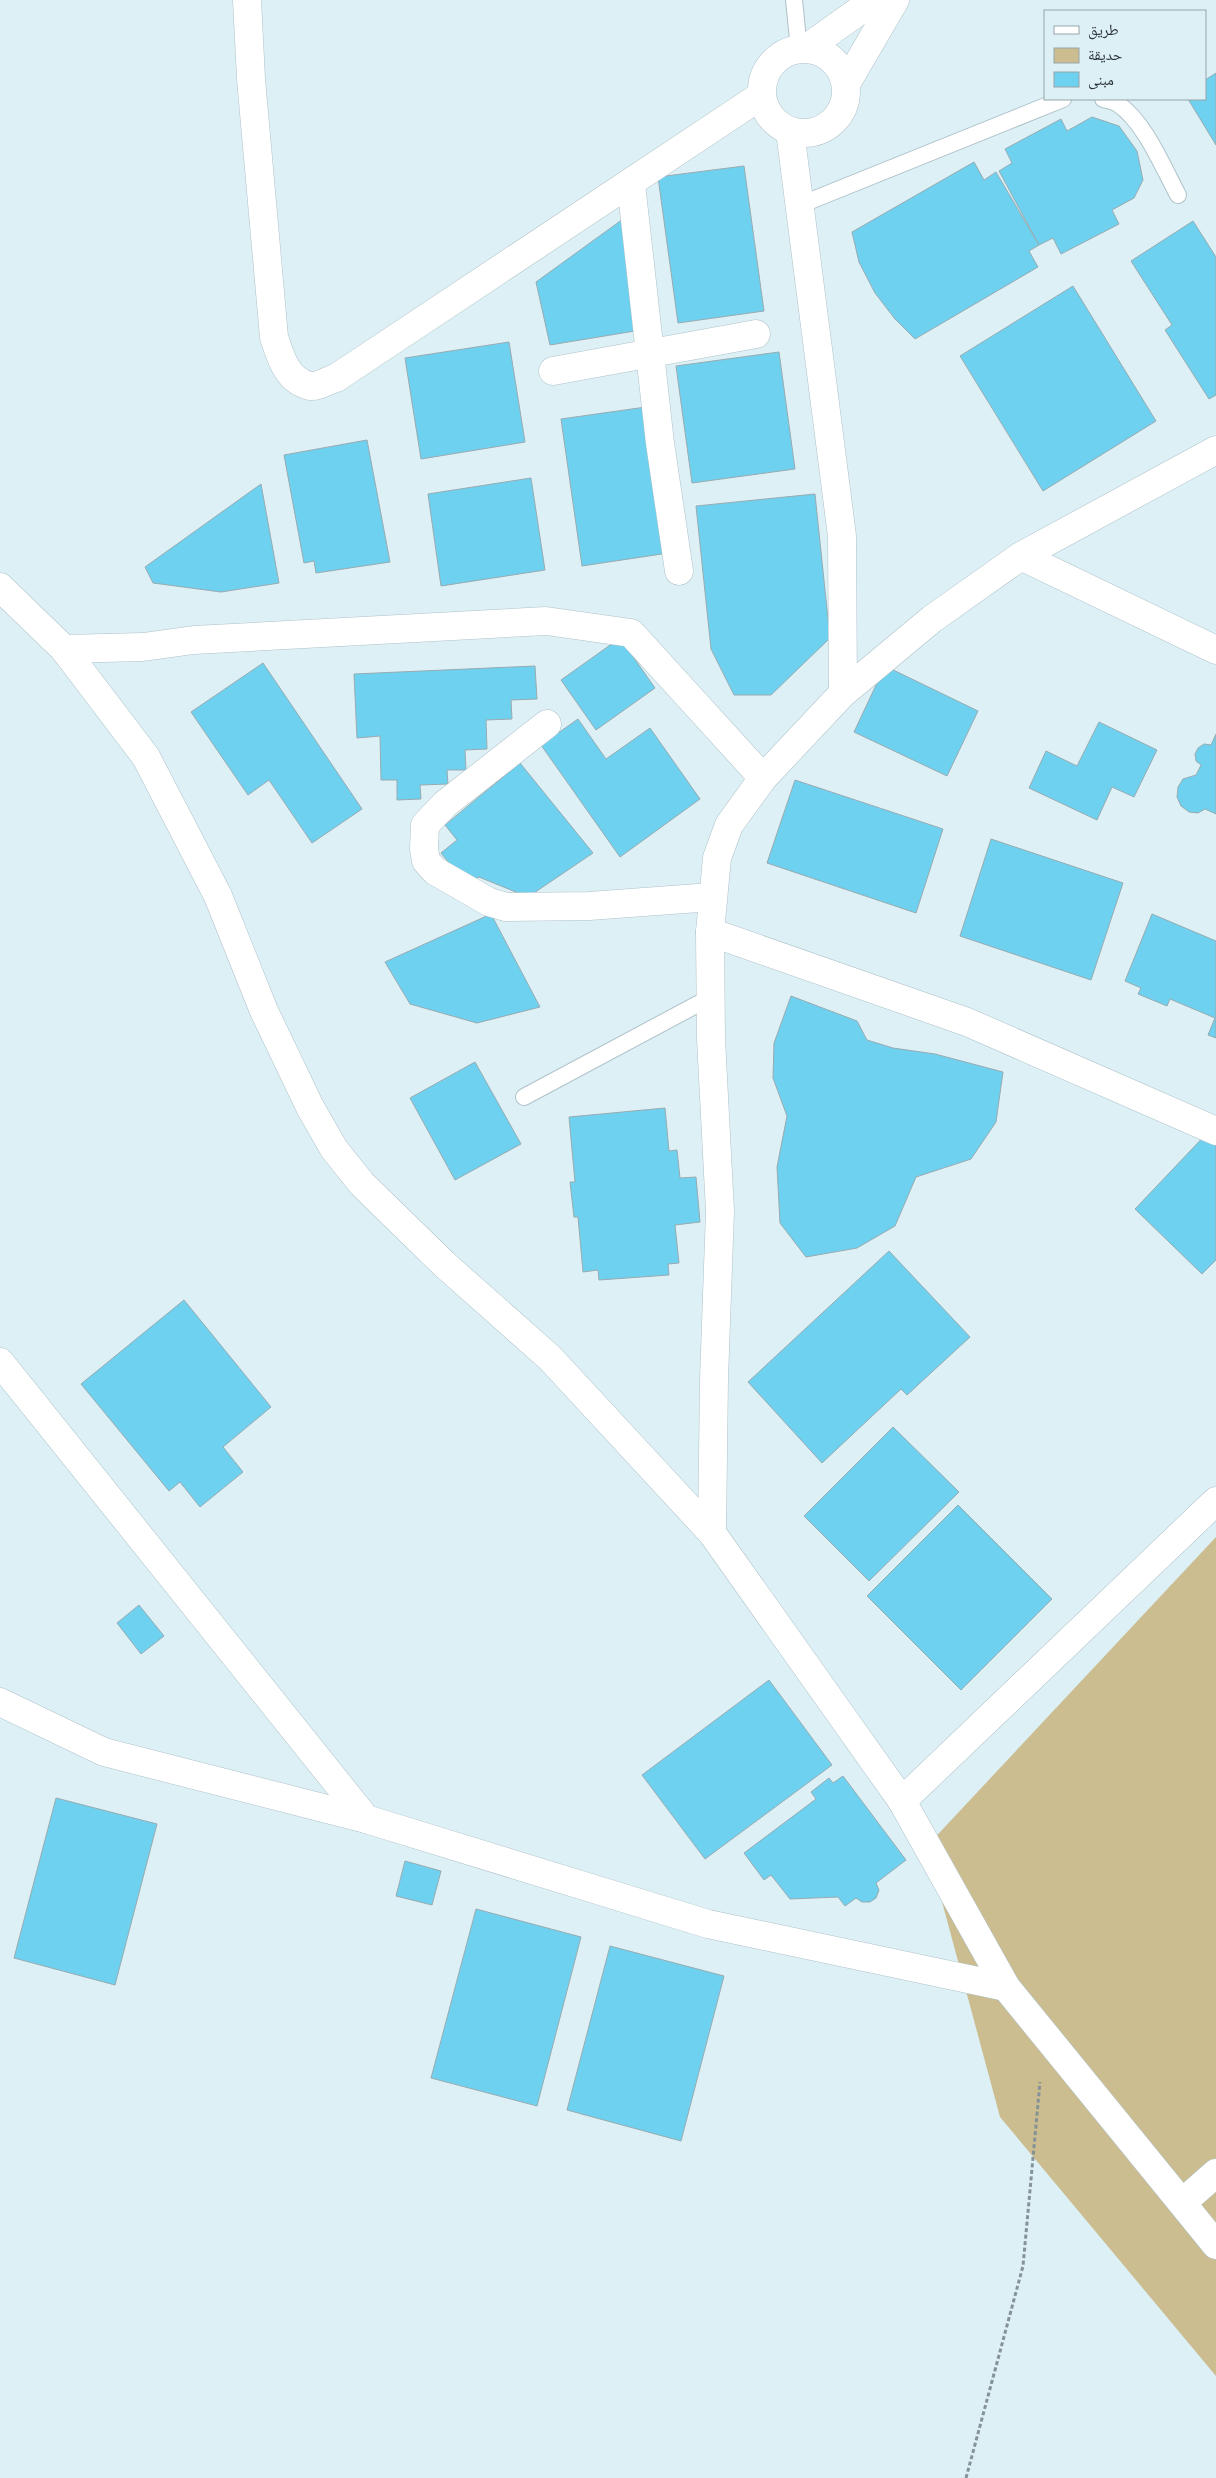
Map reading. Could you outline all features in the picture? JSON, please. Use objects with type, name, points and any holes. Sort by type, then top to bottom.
[{"type":"street","points":[[247,0],[251,79],[274,337],[282,362],[295,379],[311,386],[336,378],[631,184],[762,95]]},
{"type":"street","points":[[803,49],[821,52],[832,59],[841,71],[846,84],[846,98],[841,112],[832,123],[820,130],[806,133],[790,131],[779,125],[769,115],[762,95],[764,75],[770,64],[781,54],[803,49],[874,0]]},
{"type":"street","points":[[846,84],[895,0]]},
{"type":"street","points":[[790,131],[842,536],[843,693]]},
{"type":"street","points":[[631,184],[652,355],[660,443],[680,571]]},
{"type":"street","points":[[553,371],[652,355],[756,334]]},
{"type":"street","points":[[712,1533],[714,1379],[720,1211],[711,1039],[710,932],[717,858],[729,825],[762,778],[843,693],[932,619],[1021,556],[1216,450]]},
{"type":"street","points":[[1021,556],[1216,650]]},
{"type":"street","points":[[0,587],[64,649],[146,757],[218,896],[264,1011],[310,1107],[334,1149],[362,1184],[431,1250],[550,1358],[712,1533],[902,1801],[1006,1987],[1183,2202],[1216,2245]]},
{"type":"street","points":[[64,649],[143,647],[194,640],[546,621],[631,633],[762,778]]},
{"type":"street","points":[[547,724],[444,804],[425,825],[424,849],[426,862],[434,871],[489,902],[506,907],[589,906],[712,897]]},
{"type":"street","points":[[710,932],[967,1022],[1216,1131]]},
{"type":"street","points":[[0,1362],[366,1819]]},
{"type":"street","points":[[902,1801],[1216,1501]]},
{"type":"street","points":[[0,1702],[104,1752],[366,1819],[708,1924],[1006,1987]]},
{"type":"street","points":[[1183,2202],[1216,2173]]},
{"type":"lane","points":[[794,0],[803,49]]},
{"type":"lane","points":[[800,204],[1060,100]]},
{"type":"lane","points":[[1106,100],[1117,103],[1136,122],[1155,152],[1178,195]]},
{"type":"lane","points":[[524,1097],[711,997]]},
{"type":"path","points":[[966,2478],[1023,2266],[1044,2034]]},
{"type":"green space","points":[[1216,1537],[1216,2376],[1000,2117],[927,1846]]},
{"type":"building","points":[[1216,73],[1216,145],[1189,100],[1206,100],[1206,79]]},
{"type":"building","points":[[1092,117],[1119,126],[1137,151],[1143,180],[1134,198],[1112,210],[1119,224],[1061,254],[1053,238],[1039,245],[999,171],[1012,163],[1005,149],[1061,119],[1067,131]]},
{"type":"building","points":[[974,162],[984,180],[996,172],[1039,245],[1029,251],[1038,267],[915,339],[895,319],[875,293],[859,262],[852,232]]},
{"type":"building","points":[[744,166],[764,311],[678,323],[658,177]]},
{"type":"building","points":[[623,219],[635,331],[550,345],[536,282]]},
{"type":"building","points":[[1193,221],[1216,257],[1216,395],[1209,399],[1165,330],[1172,325],[1131,261]]},
{"type":"building","points":[[1073,286],[1156,421],[1043,491],[960,356]]},
{"type":"building","points":[[509,342],[525,442],[421,459],[405,358]]},
{"type":"building","points":[[779,352],[795,469],[692,483],[676,366]]},
{"type":"building","points":[[653,406],[675,552],[582,566],[561,419]]},
{"type":"building","points":[[367,440],[390,562],[316,573],[314,561],[304,563],[284,455]]},
{"type":"building","points":[[531,478],[545,570],[441,586],[428,494]]},
{"type":"building","points":[[261,484],[279,583],[221,592],[153,583],[145,567]]},
{"type":"building","points":[[815,494],[830,638],[771,695],[734,695],[711,649],[696,506]]},
{"type":"building","points":[[620,638],[655,688],[596,730],[561,680]]},
{"type":"building","points":[[263,663],[362,809],[312,843],[269,780],[248,795],[191,712]]},
{"type":"building","points":[[535,666],[537,699],[511,700],[512,719],[486,720],[487,749],[465,750],[466,770],[447,770],[448,784],[420,785],[421,799],[397,800],[397,780],[381,780],[380,736],[357,738],[354,674]]},
{"type":"building","points":[[885,666],[978,711],[947,776],[854,732]]},
{"type":"building","points":[[578,719],[606,759],[650,728],[700,799],[620,857],[541,745]]},
{"type":"building","points":[[1099,722],[1157,750],[1134,797],[1112,787],[1097,820],[1029,788],[1046,751],[1077,766]]},
{"type":"building","points":[[1216,734],[1216,814],[1205,809],[1198,813],[1189,812],[1181,806],[1177,797],[1178,787],[1183,779],[1196,775],[1201,765],[1196,761],[1195,754],[1198,748],[1204,744],[1211,745]]},
{"type":"building","points":[[520,763],[593,853],[528,897],[479,877],[466,884],[441,853],[457,840],[445,825]]},
{"type":"building","points":[[795,780],[943,829],[916,913],[767,863]]},
{"type":"building","points":[[991,839],[1123,883],[1091,980],[960,936]]},
{"type":"building","points":[[491,914],[540,1007],[477,1023],[410,1004],[385,962]]},
{"type":"building","points":[[1152,914],[1216,941],[1216,1038],[1208,1035],[1215,1018],[1170,999],[1167,1006],[1138,994],[1141,988],[1125,981]]},
{"type":"building","points":[[791,996],[857,1021],[867,1040],[893,1048],[935,1054],[1003,1072],[996,1122],[971,1159],[916,1177],[895,1226],[857,1248],[806,1257],[780,1223],[777,1167],[787,1116],[773,1078],[774,1043]]},
{"type":"building","points":[[475,1062],[521,1144],[455,1180],[410,1098]]},
{"type":"building","points":[[665,1108],[669,1151],[677,1150],[680,1178],[696,1177],[700,1222],[675,1225],[679,1263],[668,1264],[669,1275],[599,1280],[598,1270],[583,1272],[578,1217],[574,1217],[570,1182],[575,1182],[569,1117]]},
{"type":"building","points":[[1211,1129],[1216,1134],[1216,1260],[1202,1274],[1135,1209]]},
{"type":"building","points":[[889,1251],[970,1337],[907,1395],[901,1389],[822,1463],[748,1382]]},
{"type":"building","points":[[184,1300],[271,1407],[223,1447],[243,1472],[200,1507],[180,1482],[169,1491],[81,1384]]},
{"type":"building","points":[[893,1427],[959,1492],[869,1581],[804,1516]]},
{"type":"building","points":[[958,1505],[1052,1599],[961,1690],[867,1596]]},
{"type":"building","points":[[139,1605],[164,1636],[141,1654],[117,1623]]},
{"type":"building","points":[[769,1680],[832,1765],[705,1859],[642,1775]]},
{"type":"building","points":[[843,1776],[906,1860],[876,1883],[879,1890],[876,1898],[870,1902],[862,1902],[856,1898],[845,1906],[838,1897],[790,1899],[771,1875],[764,1880],[744,1853],[816,1799],[811,1792],[829,1778],[833,1783]]},
{"type":"building","points":[[56,1798],[157,1824],[115,1985],[14,1958]]},
{"type":"building","points":[[405,1861],[441,1871],[432,1905],[396,1896]]},
{"type":"building","points":[[476,1909],[581,1937],[537,2106],[431,2078]]},
{"type":"building","points":[[610,1946],[724,1976],[681,2141],[567,2110]]}]
